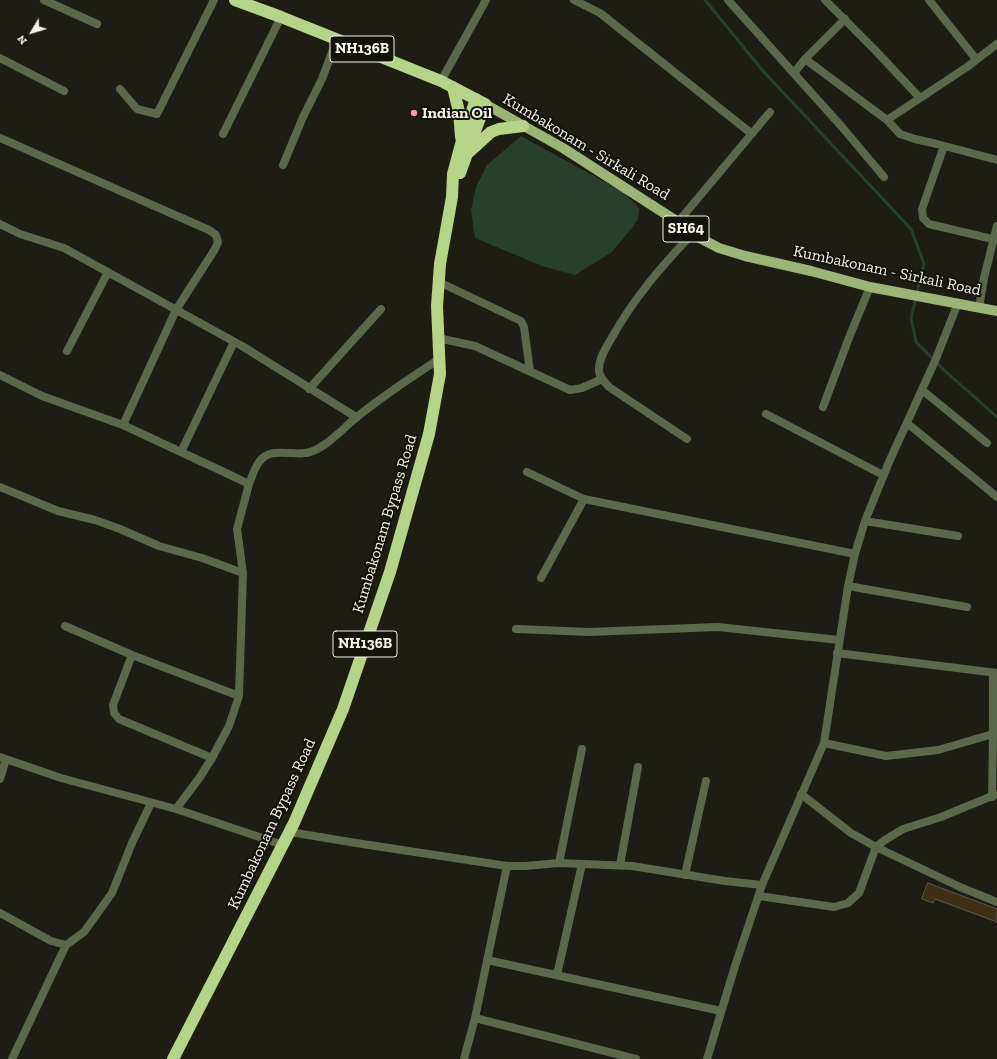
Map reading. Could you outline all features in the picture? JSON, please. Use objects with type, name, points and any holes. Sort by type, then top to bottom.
[{"type":"highway","name":"Kumbakonam - Sirkali Road","points":[[235,0],[441,81],[480,102]]},
{"type":"highway","points":[[453,87],[459,112],[464,149],[491,132],[499,129],[523,126]]},
{"type":"highway","name":"Kumbakonam Bypass Road","points":[[173,1059],[290,832],[343,709],[390,572],[429,434],[440,374],[437,306],[440,264],[452,197],[453,174],[464,149],[480,102]]},
{"type":"main road","name":"Kumbakonam - Sirkali Road","points":[[480,102],[563,148],[678,222],[692,234],[719,248],[745,256],[811,271],[870,287],[997,311]]},
{"type":"street","points":[[44,0],[96,24]]},
{"type":"street","points":[[120,89],[137,109],[157,114],[214,0]]},
{"type":"street","points":[[441,81],[486,0]]},
{"type":"street","points":[[574,0],[600,13],[752,134]]},
{"type":"street","points":[[728,0],[794,73],[884,177]]},
{"type":"street","points":[[825,0],[920,98]]},
{"type":"street","points":[[929,0],[976,59]]},
{"type":"street","points":[[223,134],[281,17]]},
{"type":"street","points":[[794,73],[805,59],[845,20]]},
{"type":"street","points":[[283,164],[303,118],[322,80],[337,39]]},
{"type":"street","points":[[887,120],[997,44]]},
{"type":"street","points":[[0,58],[64,91]]},
{"type":"street","points":[[805,59],[887,120],[900,134],[997,160]]},
{"type":"street","points":[[678,222],[770,112]]},
{"type":"street","points":[[0,138],[209,230],[216,235],[218,242],[215,249],[176,310],[123,425]]},
{"type":"street","points":[[944,146],[922,209],[923,218],[929,224],[995,240]]},
{"type":"street","points":[[0,224],[20,234],[64,248],[234,342],[356,417]]},
{"type":"street","points":[[979,308],[984,278],[995,240],[997,226]]},
{"type":"street","points":[[687,439],[609,387],[602,379],[598,371],[601,356],[620,322],[645,286],[692,234]]},
{"type":"street","points":[[67,351],[108,272]]},
{"type":"street","points":[[439,282],[521,321],[524,326],[530,371]]},
{"type":"street","points":[[822,406],[870,287]]},
{"type":"street","points":[[707,1059],[735,966],[762,885],[824,742],[848,586],[855,554],[865,521],[883,475],[922,390],[958,304]]},
{"type":"street","points":[[309,389],[381,309]]},
{"type":"street","points":[[438,338],[475,346],[570,390],[582,388],[602,379]]},
{"type":"street","points":[[181,452],[234,342]]},
{"type":"street","points":[[176,809],[212,758],[229,726],[239,696],[243,573],[237,528],[249,484],[258,463],[268,455],[275,452],[296,455],[313,452],[326,444],[356,417],[376,402],[439,359]]},
{"type":"street","points":[[0,375],[42,396],[123,425],[249,484]]},
{"type":"street","points":[[922,390],[987,443]]},
{"type":"street","points":[[766,414],[883,475]]},
{"type":"street","points":[[907,423],[997,497]]},
{"type":"street","points":[[527,472],[584,499],[855,554]]},
{"type":"street","points":[[0,487],[58,511],[95,520],[159,546],[202,558],[243,573]]},
{"type":"street","points":[[541,578],[584,499]]},
{"type":"street","points":[[865,521],[958,536]]},
{"type":"street","points":[[848,586],[967,608]]},
{"type":"street","points":[[65,626],[132,656],[239,696]]},
{"type":"street","points":[[516,629],[589,632],[718,627],[839,640]]},
{"type":"street","points":[[759,896],[834,907],[848,903],[859,893],[876,847],[903,829],[941,817],[994,796],[993,734],[995,673],[837,654]]},
{"type":"street","points":[[132,656],[113,704],[114,713],[119,719],[212,758]]},
{"type":"street","points":[[824,742],[886,756],[938,750],[993,734]]},
{"type":"street","points":[[559,863],[582,750]]},
{"type":"street","points":[[0,779],[3,758],[62,778],[176,809],[283,845]]},
{"type":"street","points":[[620,865],[638,767]]},
{"type":"street","points":[[685,875],[706,781]]},
{"type":"street","points":[[801,794],[851,833],[876,847],[960,887],[997,902]]},
{"type":"street","points":[[12,1059],[66,945],[84,932],[112,893],[150,803]]},
{"type":"street","points":[[290,832],[371,846],[507,866],[559,863],[620,865],[762,885]]},
{"type":"street","points":[[557,975],[582,864]]},
{"type":"street","points":[[464,1059],[475,1018],[507,866]]},
{"type":"street","points":[[0,913],[51,941],[66,945]]},
{"type":"street","points":[[487,960],[722,1011]]},
{"type":"street","points":[[475,1018],[636,1059]]},
{"type":"shaded area","points":[[521,136],[623,192],[639,208],[638,219],[612,252],[575,275],[542,266],[475,238],[471,210],[476,187],[487,165]]},
{"type":"building","points":[[928,883],[997,909],[997,922],[935,899],[933,903],[922,899]]},
{"type":"waterway","points":[[705,0],[763,71],[911,229],[924,264],[911,318],[916,342],[945,371],[997,417]]},
{"type":"place","name":"Indian Oil","points":[[414,113]]}]
